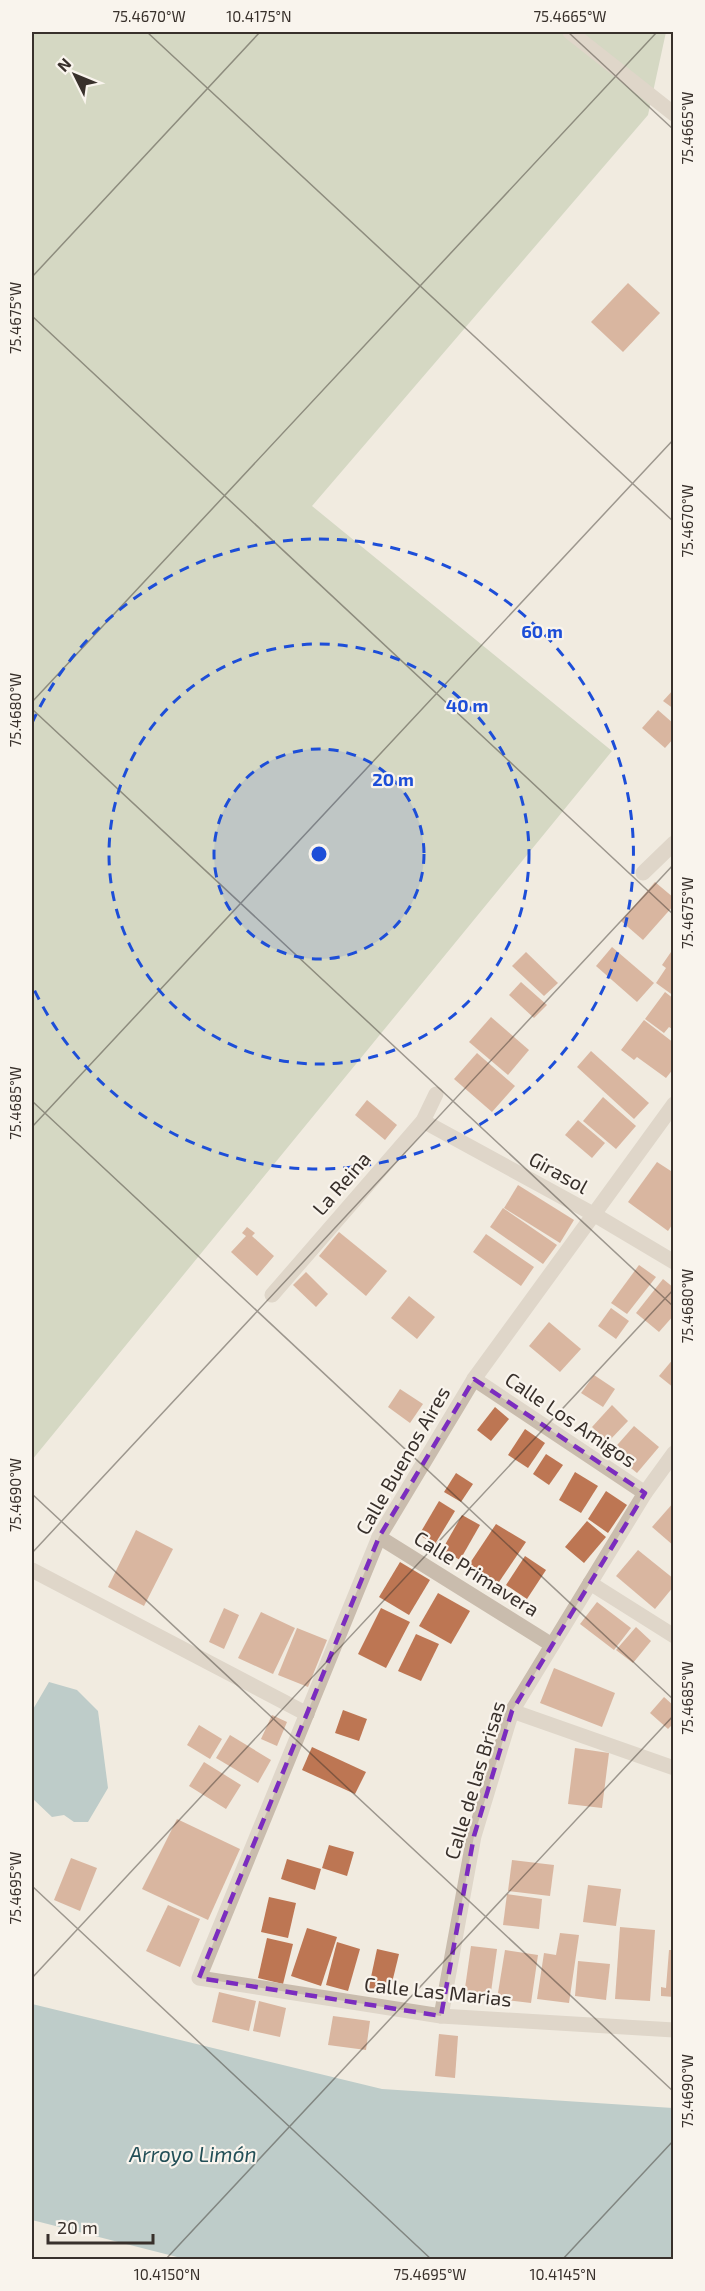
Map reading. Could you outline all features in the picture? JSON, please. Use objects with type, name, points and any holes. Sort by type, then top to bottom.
[{"type":"street","points":[[570,32],[668,109]]},
{"type":"street","points":[[643,873],[674,843]]},
{"type":"street","name":"La Reina","points":[[272,1295],[423,1120],[436,1094]]},
{"type":"street","name":"Calle Buenos Aires","points":[[199,1978],[379,1537],[474,1379],[674,1104]]},
{"type":"street","name":"Girasol","points":[[423,1120],[595,1215],[674,1262]]},
{"type":"street","name":"Calle Los Amigos","points":[[474,1379],[645,1494]]},
{"type":"street","name":"Calle de las Brisas","points":[[441,2016],[474,1836],[512,1711],[645,1494],[674,1453]]},
{"type":"street","name":"Calle Primavera","points":[[379,1537],[552,1645]]},
{"type":"street","points":[[32,1570],[307,1714]]},
{"type":"street","points":[[590,1583],[674,1636]]},
{"type":"street","points":[[512,1711],[674,1768]]},
{"type":"street","name":"Calle Las Marias","points":[[199,1978],[441,2016],[674,2030]]},
{"type":"highlighted area","points":[[474,1379],[645,1493],[512,1711],[474,1836],[441,2016],[199,1978],[379,1537]]},
{"type":"green space","points":[[32,32],[666,32],[648,115],[312,506],[612,751],[32,1460]]},
{"type":"water","points":[[49,1682],[77,1690],[98,1711],[108,1788],[88,1822],[74,1822],[64,1815],[52,1817],[32,1798],[32,1711]]},
{"type":"water","name":"Arroyo Limón","points":[[32,2004],[382,2089],[673,2108],[673,2259],[185,2259],[32,2220]]},
{"type":"building","points":[[628,283],[660,313],[623,352],[591,322]]},
{"type":"building","points":[[674,689],[674,709],[663,701]]},
{"type":"building","points":[[658,710],[674,724],[674,738],[665,748],[642,728]]},
{"type":"building","points":[[655,882],[674,898],[674,905],[643,940],[621,921]]},
{"type":"building","points":[[612,947],[654,983],[637,1002],[596,966]]},
{"type":"building","points":[[526,952],[558,983],[544,996],[512,966]]},
{"type":"building","points":[[671,952],[674,954],[674,996],[656,983],[666,968],[662,965]]},
{"type":"building","points":[[521,982],[547,1005],[534,1018],[509,995]]},
{"type":"building","points":[[665,992],[674,999],[674,1030],[669,1027],[664,1033],[645,1019]]},
{"type":"building","points":[[491,1017],[529,1050],[508,1075],[469,1042]]},
{"type":"building","points":[[644,1020],[674,1043],[674,1068],[666,1078],[637,1057],[634,1060],[621,1050]]},
{"type":"building","points":[[591,1051],[649,1103],[634,1119],[577,1067]]},
{"type":"building","points":[[477,1053],[515,1086],[492,1112],[454,1079]]},
{"type":"building","points":[[603,1097],[636,1126],[616,1149],[583,1121]]},
{"type":"building","points":[[367,1100],[397,1125],[385,1140],[355,1115]]},
{"type":"building","points":[[578,1120],[605,1143],[592,1158],[565,1135]]},
{"type":"building","points":[[657,1162],[674,1173],[674,1222],[668,1231],[628,1202]]},
{"type":"building","points":[[518,1185],[574,1220],[560,1243],[504,1208]]},
{"type":"building","points":[[503,1208],[557,1245],[543,1264],[490,1227]]},
{"type":"building","points":[[247,1227],[255,1233],[252,1236],[274,1256],[257,1276],[231,1252],[246,1236],[242,1233]]},
{"type":"building","points":[[339,1232],[387,1271],[366,1296],[319,1256]]},
{"type":"building","points":[[486,1234],[534,1267],[521,1286],[473,1252]]},
{"type":"building","points":[[639,1265],[656,1277],[627,1314],[611,1303]]},
{"type":"building","points":[[306,1272],[328,1294],[316,1307],[293,1285]]},
{"type":"building","points":[[663,1279],[674,1288],[674,1315],[659,1332],[636,1313]]},
{"type":"building","points":[[409,1296],[435,1317],[417,1339],[391,1318]]},
{"type":"building","points":[[611,1308],[629,1321],[616,1339],[598,1326]]},
{"type":"building","points":[[549,1322],[581,1349],[560,1372],[529,1346]]},
{"type":"building","points":[[674,1358],[674,1388],[659,1376]]},
{"type":"building","points":[[594,1375],[615,1389],[603,1407],[581,1393]]},
{"type":"building","points":[[400,1389],[423,1404],[410,1423],[388,1407]]},
{"type":"building","points":[[612,1405],[628,1421],[608,1442],[592,1427]]},
{"type":"building","points":[[495,1407],[509,1419],[491,1441],[477,1430]]},
{"type":"building","points":[[634,1426],[659,1447],[637,1473],[611,1452]]},
{"type":"building","points":[[525,1429],[545,1443],[528,1468],[508,1455]]},
{"type":"building","points":[[546,1454],[563,1465],[549,1485],[533,1474]]},
{"type":"building","points":[[575,1472],[598,1486],[581,1513],[559,1500]]},
{"type":"building","points":[[456,1473],[473,1484],[461,1502],[444,1492]]},
{"type":"building","points":[[606,1491],[627,1505],[608,1533],[588,1519]]},
{"type":"building","points":[[439,1501],[455,1511],[435,1544],[419,1535]]},
{"type":"building","points":[[674,1502],[674,1546],[652,1527]]},
{"type":"building","points":[[462,1515],[480,1525],[460,1560],[442,1550]]},
{"type":"building","points":[[587,1521],[606,1537],[584,1563],[565,1547]]},
{"type":"building","points":[[496,1524],[526,1542],[497,1585],[468,1566]]},
{"type":"building","points":[[136,1530],[173,1549],[144,1606],[108,1587]]},
{"type":"building","points":[[638,1550],[674,1579],[674,1586],[655,1609],[616,1576]]},
{"type":"building","points":[[525,1556],[546,1570],[527,1599],[506,1585]]},
{"type":"building","points":[[400,1562],[430,1580],[409,1615],[379,1597]]},
{"type":"building","points":[[438,1593],[470,1611],[451,1644],[419,1626]]},
{"type":"building","points":[[597,1602],[631,1628],[614,1650],[580,1624]]},
{"type":"building","points":[[224,1608],[239,1615],[224,1649],[209,1642]]},
{"type":"building","points":[[381,1608],[410,1622],[386,1668],[358,1654]]},
{"type":"building","points":[[261,1612],[295,1628],[273,1674],[238,1658]]},
{"type":"building","points":[[636,1627],[651,1641],[633,1663],[616,1650]]},
{"type":"building","points":[[297,1628],[327,1640],[308,1687],[278,1675]]},
{"type":"building","points":[[416,1634],[439,1644],[421,1681],[398,1671]]},
{"type":"building","points":[[554,1668],[615,1693],[602,1727],[540,1703]]},
{"type":"building","points":[[664,1697],[674,1706],[674,1723],[668,1729],[650,1713]]},
{"type":"building","points":[[343,1710],[367,1719],[359,1741],[335,1733]]},
{"type":"building","points":[[272,1715],[287,1722],[277,1746],[261,1739]]},
{"type":"building","points":[[199,1725],[222,1739],[210,1759],[187,1745]]},
{"type":"building","points":[[230,1735],[271,1760],[258,1783],[216,1758]]},
{"type":"building","points":[[312,1747],[366,1772],[355,1794],[302,1770]]},
{"type":"building","points":[[575,1748],[609,1753],[602,1808],[568,1804]]},
{"type":"building","points":[[204,1762],[241,1785],[226,1809],[189,1786]]},
{"type":"building","points":[[177,1819],[240,1849],[208,1920],[142,1889]]},
{"type":"building","points":[[329,1845],[354,1852],[347,1876],[322,1868]]},
{"type":"building","points":[[71,1858],[97,1868],[80,1911],[54,1900]]},
{"type":"building","points":[[287,1859],[321,1869],[315,1890],[281,1879]]},
{"type":"building","points":[[512,1860],[554,1865],[550,1896],[508,1891]]},
{"type":"building","points":[[588,1885],[621,1889],[616,1926],[583,1922]]},
{"type":"building","points":[[507,1894],[542,1899],[539,1929],[503,1925]]},
{"type":"building","points":[[269,1897],[296,1903],[288,1938],[261,1932]]},
{"type":"building","points":[[168,1905],[200,1919],[180,1967],[146,1951]]},
{"type":"building","points":[[620,1927],[655,1930],[650,2001],[615,1999]]},
{"type":"building","points":[[307,1928],[337,1937],[321,1986],[291,1976]]},
{"type":"building","points":[[560,1933],[579,1935],[569,2003],[537,1999],[544,1953],[556,1955]]},
{"type":"building","points":[[267,1938],[293,1944],[283,1984],[258,1978]]},
{"type":"building","points":[[337,1942],[360,1949],[348,1991],[326,1985]]},
{"type":"building","points":[[471,1946],[497,1949],[490,1999],[464,1995]]},
{"type":"building","points":[[377,1949],[399,1954],[389,1995],[368,1991]]},
{"type":"building","points":[[505,1950],[538,1955],[531,2003],[497,1999]]},
{"type":"building","points":[[669,1950],[674,1950],[674,1997],[661,1996],[661,1987],[666,1988]]},
{"type":"building","points":[[578,1961],[610,1964],[606,2000],[575,1996]]},
{"type":"building","points":[[219,1992],[256,2001],[249,2031],[212,2022]]},
{"type":"building","points":[[259,2001],[286,2008],[280,2037],[253,2031]]},
{"type":"building","points":[[333,2016],[370,2021],[366,2050],[328,2045]]},
{"type":"building","points":[[439,2034],[458,2036],[455,2078],[435,2076]]}]
